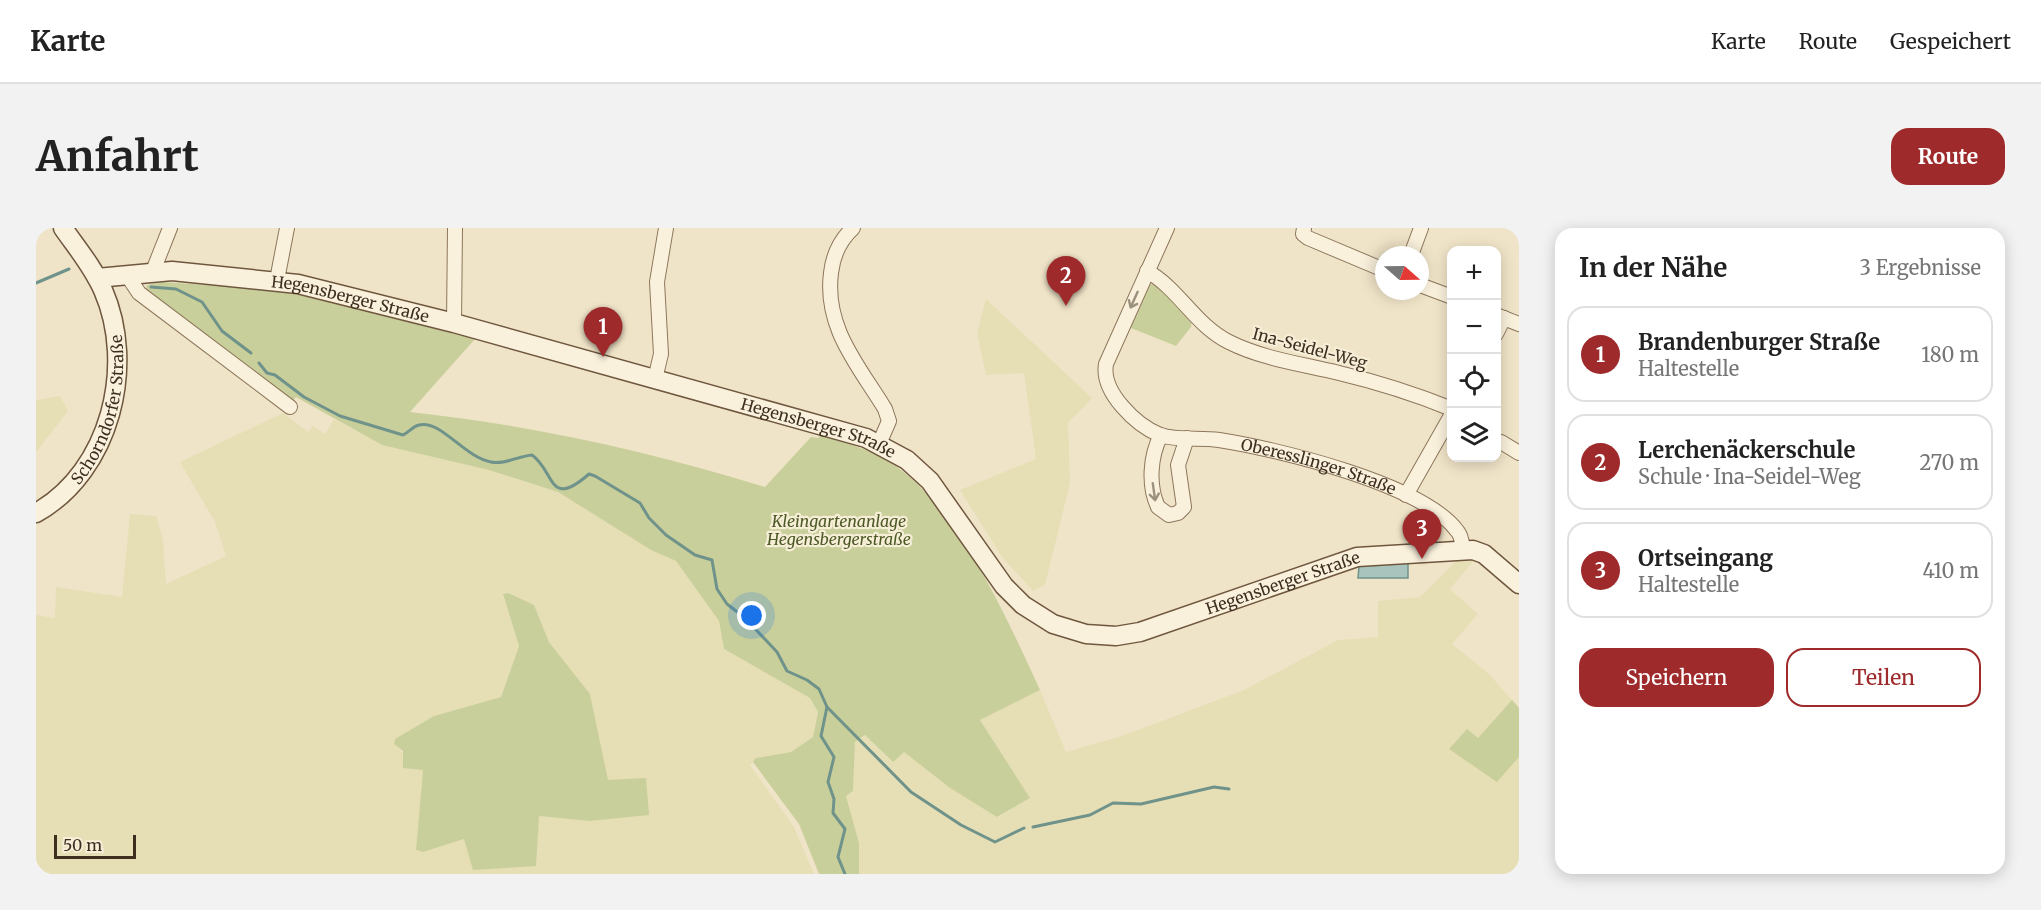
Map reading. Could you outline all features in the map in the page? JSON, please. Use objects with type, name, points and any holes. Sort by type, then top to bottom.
[{"type":"street","name":"Schorndorfer Straße","points":[[36,513],[58,497],[81,472],[105,429],[117,378],[114,333],[109,308],[97,278],[63,228]]},
{"type":"street","points":[[153,271],[170,228]]},
{"type":"street","points":[[277,280],[287,228]]},
{"type":"street","points":[[454,323],[455,228]]},
{"type":"street","points":[[656,379],[661,354],[657,282],[666,228]]},
{"type":"street","points":[[853,228],[838,247],[832,266],[830,298],[841,339],[887,415],[888,426],[879,444]]},
{"type":"street","points":[[1147,271],[1167,228]]},
{"type":"street","points":[[1414,246],[1420,228]]},
{"type":"street","points":[[1304,231],[1308,238],[1375,266]]},
{"type":"street","name":"Hegensberger Straße","points":[[97,278],[153,271],[277,280],[454,323],[879,444],[907,460],[938,490],[989,566],[1014,597],[1045,621],[1086,634],[1116,636],[1140,632],[1357,557],[1463,550]]},
{"type":"street","name":"Ina-Seidel-Weg","points":[[1147,271],[1162,280],[1205,327],[1237,346],[1269,357],[1381,384],[1449,408]]},
{"type":"street","name":"Oberesslinger Straße","points":[[1147,271],[1106,368],[1110,390],[1135,419],[1161,435],[1220,440],[1289,453],[1406,495],[1456,530],[1463,550]]},
{"type":"street","points":[[127,275],[140,293],[290,407]]},
{"type":"street","points":[[1429,288],[1447,295]]},
{"type":"street","points":[[1501,317],[1519,324]]},
{"type":"street","points":[[1406,495],[1447,423]]},
{"type":"street","points":[[1161,435],[1154,452],[1153,485],[1158,507],[1169,515],[1178,513],[1184,507],[1178,461],[1187,438]]},
{"type":"street","points":[[1501,442],[1519,453]]},
{"type":"street","points":[[1463,550],[1482,553],[1519,584]]},
{"type":"shaded area","points":[[986,299],[1092,398],[1068,423],[1070,483],[1045,585],[1033,591],[1002,557],[960,490],[1036,459],[1024,373],[986,375],[977,333]]},
{"type":"shaded area","points":[[60,396],[68,411],[36,452],[36,400]]},
{"type":"shaded area","points":[[283,413],[308,432],[313,426],[325,434],[334,419],[382,445],[489,470],[558,492],[651,550],[676,561],[719,621],[724,649],[810,698],[818,712],[813,737],[791,752],[757,758],[750,765],[794,827],[814,874],[36,874],[36,615],[55,618],[56,587],[122,597],[130,514],[156,516],[163,540],[166,584],[226,556],[215,522],[180,462]],"holes":[[[503,595],[534,605],[549,642],[590,694],[608,781],[589,821],[539,816],[423,852],[416,850],[423,770],[405,756],[397,746],[434,716],[501,697],[519,646]]]},
{"type":"shaded area","points":[[1475,559],[1450,589],[1478,614],[1452,644],[1488,673],[1512,700],[1478,738],[1497,782],[1519,757],[1519,874],[859,874],[859,843],[846,796],[853,791],[855,742],[866,735],[892,762],[904,752],[950,788],[998,817],[1030,798],[980,720],[1040,690],[1066,752],[1125,735],[1244,690],[1338,640],[1378,637],[1378,601],[1420,597],[1457,560]]},
{"type":"green space","name":"Kleingartenanlage Hegensbergerstraße","points":[[162,282],[268,289],[320,299],[475,339],[410,412],[500,424],[589,441],[678,462],[765,487],[811,437],[818,438],[822,434],[859,447],[886,460],[917,484],[939,508],[960,537],[997,599],[1040,690],[980,720],[1030,798],[997,817],[950,788],[904,752],[893,762],[865,735],[855,742],[853,791],[846,796],[859,843],[859,874],[819,874],[799,824],[753,762],[756,758],[791,752],[813,737],[818,712],[810,698],[724,649],[719,621],[676,561],[651,550],[558,492],[489,470],[382,445],[296,397],[291,403],[145,294],[147,285]]},
{"type":"green space","points":[[1152,284],[1160,287],[1192,320],[1191,327],[1176,346],[1126,326],[1144,287]]},
{"type":"green space","points":[[508,593],[534,605],[549,642],[590,694],[608,780],[646,778],[649,815],[589,821],[539,816],[536,866],[473,870],[464,839],[423,852],[416,850],[423,770],[403,768],[403,751],[394,744],[395,739],[434,716],[501,697],[519,646],[503,594]]},
{"type":"green space","points":[[1512,700],[1519,708],[1519,757],[1497,782],[1449,749],[1467,729],[1478,738]]},
{"type":"water","points":[[1408,562],[1408,578],[1358,578],[1359,566]]},
{"type":"waterway","points":[[36,283],[69,269]]},
{"type":"waterway","points":[[151,287],[176,289],[202,302],[222,331],[251,353]]},
{"type":"waterway","points":[[259,363],[267,373],[275,375],[304,397],[340,416],[403,435],[419,425],[427,425],[444,433],[481,459],[491,462],[532,455],[559,488],[576,484],[589,474],[595,476],[640,503],[649,518],[666,535],[695,555],[712,560],[717,589],[727,604],[745,618],[777,652],[787,671],[807,680],[819,689],[827,707],[821,736],[834,757],[828,782],[834,799],[833,813],[845,829],[838,857],[845,874]]},
{"type":"waterway","points":[[827,707],[911,792],[961,825],[995,842],[1024,828]]},
{"type":"waterway","points":[[1033,827],[1090,815],[1113,803],[1141,804],[1214,787],[1229,789]]},
{"type":"place","name":"Lerchenäckerschule","points":[[1066,306]]},
{"type":"place","name":"Brandenburger Straße","points":[[603,357]]},
{"type":"place","name":"Ortseingang","points":[[1422,559]]}]
